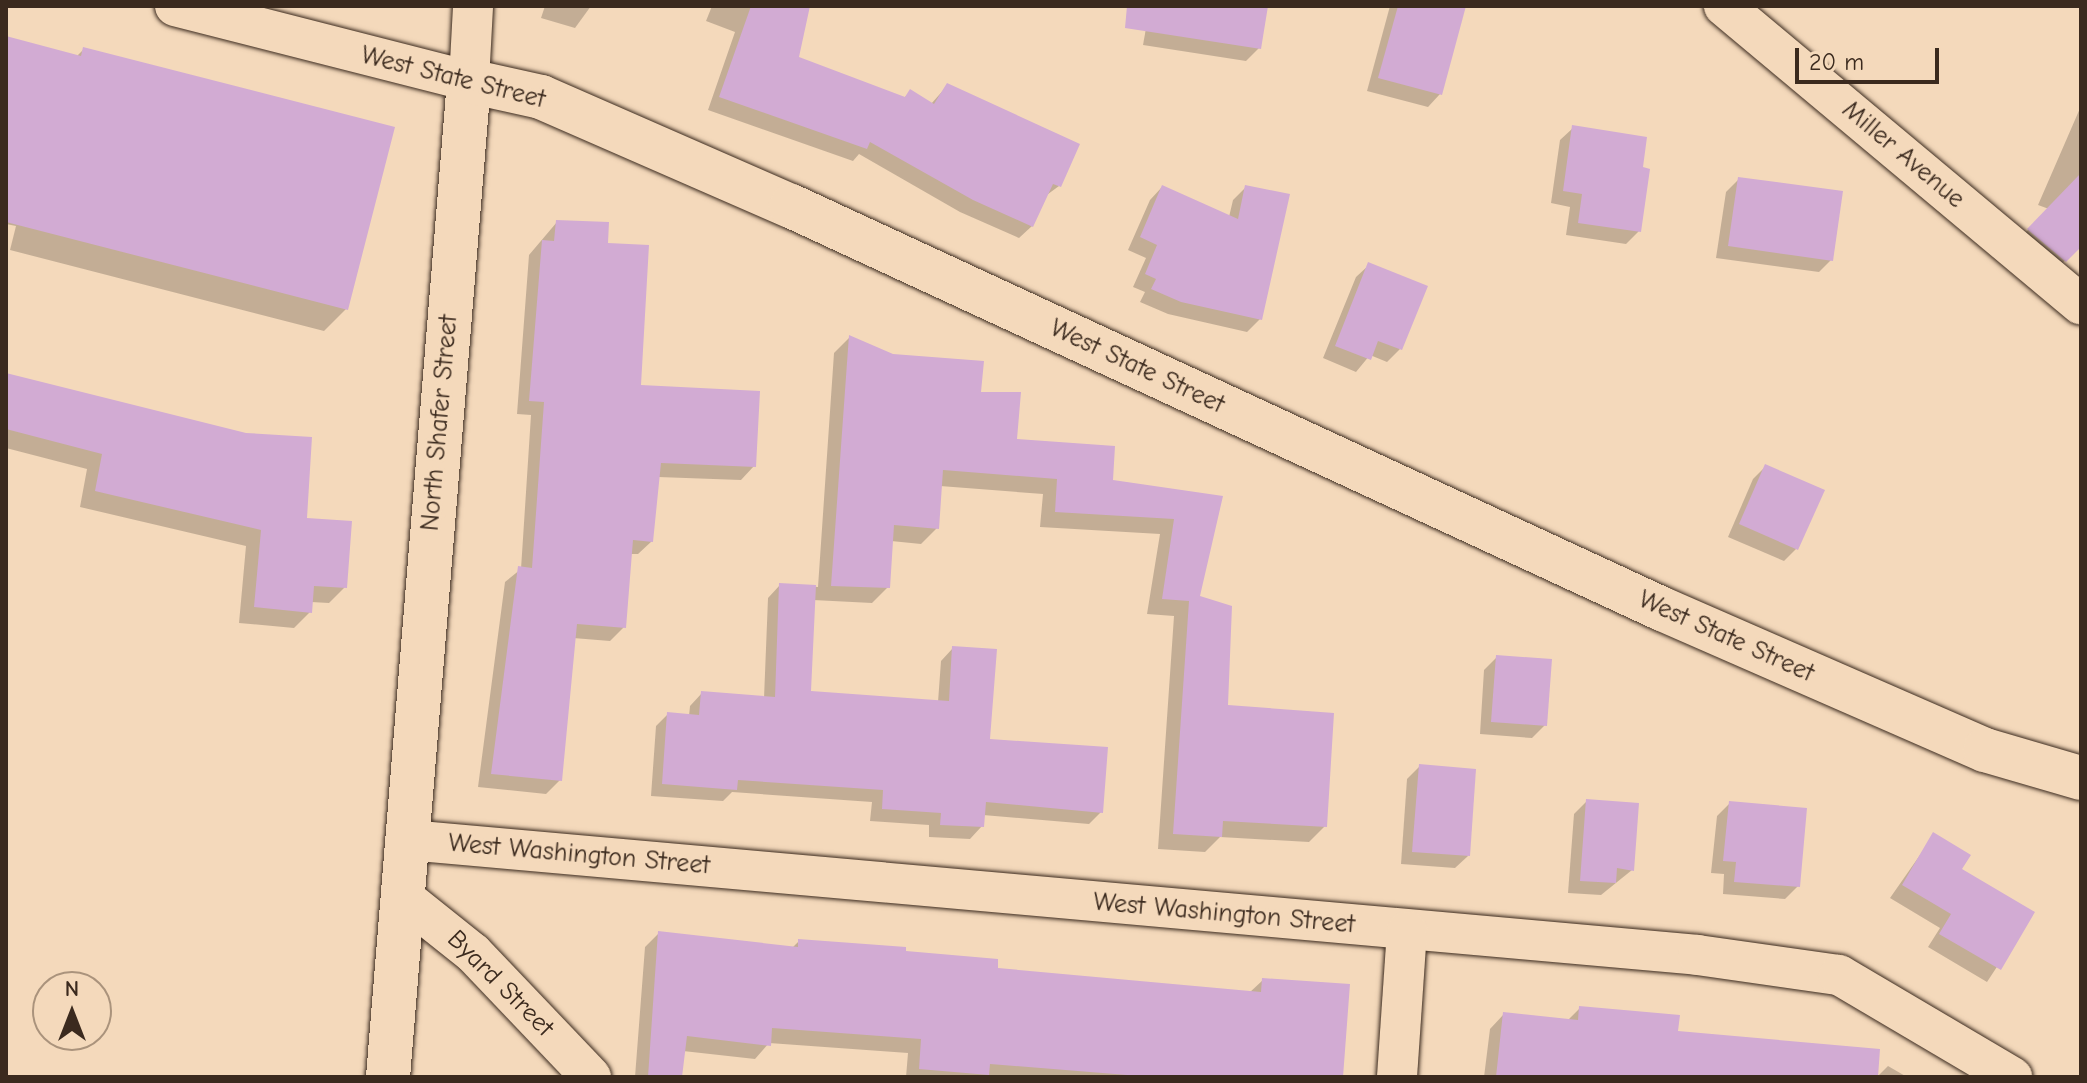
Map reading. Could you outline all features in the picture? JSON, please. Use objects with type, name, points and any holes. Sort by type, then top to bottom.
[{"type":"street","name":"West State Street","points":[[175,6],[541,97],[791,206],[1662,609],[1985,750],[2081,778]]},
{"type":"street","name":"North Shafer Street","points":[[388,1077],[473,6]]},
{"type":"street","name":"Miller Avenue","points":[[1724,6],[2081,304]]},
{"type":"street","name":"West Washington Street","points":[[408,840],[1698,955],[1839,975],[1972,1065],[2012,1077]]},
{"type":"street","name":"Byard Street","points":[[404,898],[473,953],[591,1077]]},
{"type":"street","points":[[1397,1077],[1407,931]]},
{"type":"building","points":[[751,6],[810,6],[799,57],[905,97],[910,89],[934,104],[947,83],[1080,144],[1061,187],[1053,184],[1033,227],[973,200],[870,142],[867,149],[719,97]]},
{"type":"building","points":[[1127,6],[1268,6],[1261,49],[1125,28]]},
{"type":"building","points":[[1398,6],[1466,6],[1442,95],[1378,78]]},
{"type":"building","points":[[6,36],[81,56],[83,47],[395,127],[348,310],[6,222]]},
{"type":"building","points":[[1572,125],[1647,137],[1643,167],[1650,169],[1641,232],[1578,223],[1582,194],[1563,191]]},
{"type":"building","points":[[2081,173],[2081,247],[2066,262],[2027,229]]},
{"type":"building","points":[[1738,177],[1843,191],[1833,261],[1728,246]]},
{"type":"building","points":[[1162,185],[1238,219],[1245,185],[1290,194],[1262,320],[1181,302],[1151,289],[1156,279],[1145,274],[1157,245],[1140,237]]},
{"type":"building","points":[[556,220],[609,222],[608,243],[649,245],[641,385],[760,391],[756,467],[661,463],[653,542],[633,540],[626,628],[577,624],[562,781],[491,774],[518,566],[532,568],[544,402],[529,401],[542,240],[554,241]]},
{"type":"building","points":[[1368,262],[1428,286],[1402,350],[1378,341],[1371,360],[1335,346]]},
{"type":"building","points":[[849,335],[893,354],[984,361],[981,392],[1021,392],[1017,439],[1115,446],[1113,480],[1223,496],[1200,596],[1232,606],[1228,705],[1334,713],[1327,827],[1223,821],[1222,837],[1173,834],[1189,601],[1162,599],[1174,519],[1055,512],[1057,479],[943,470],[939,529],[894,525],[890,588],[831,586]]},
{"type":"building","points":[[6,373],[246,433],[312,437],[307,518],[352,521],[347,588],[314,586],[312,613],[254,607],[261,530],[95,491],[102,454],[6,429]]},
{"type":"building","points":[[1765,464],[1825,490],[1798,550],[1739,524]]},
{"type":"building","points":[[779,583],[816,585],[811,691],[949,701],[952,646],[997,649],[990,739],[1108,747],[1103,813],[986,802],[984,827],[940,825],[941,813],[882,809],[883,790],[738,780],[737,790],[662,784],[667,712],[699,715],[701,691],[775,697]]},
{"type":"building","points":[[1496,655],[1552,659],[1547,726],[1491,722]]},
{"type":"building","points":[[1419,764],[1476,769],[1470,856],[1412,852]]},
{"type":"building","points":[[1586,799],[1639,803],[1634,871],[1617,868],[1616,883],[1580,881]]},
{"type":"building","points":[[1729,801],[1807,808],[1800,887],[1734,882],[1736,862],[1723,861]]},
{"type":"building","points":[[1933,832],[1971,855],[1962,869],[2035,912],[2001,970],[1939,934],[1951,914],[1902,885]]},
{"type":"building","points":[[658,931],[798,947],[798,939],[906,947],[906,951],[998,959],[998,968],[1261,992],[1262,978],[1350,984],[1343,1077],[1152,1077],[990,1064],[989,1075],[919,1069],[921,1039],[772,1028],[771,1046],[687,1036],[682,1077],[648,1077]]},
{"type":"building","points":[[1579,1006],[1680,1015],[1678,1031],[1880,1049],[1878,1077],[1496,1077],[1503,1012],[1578,1020]]}]
